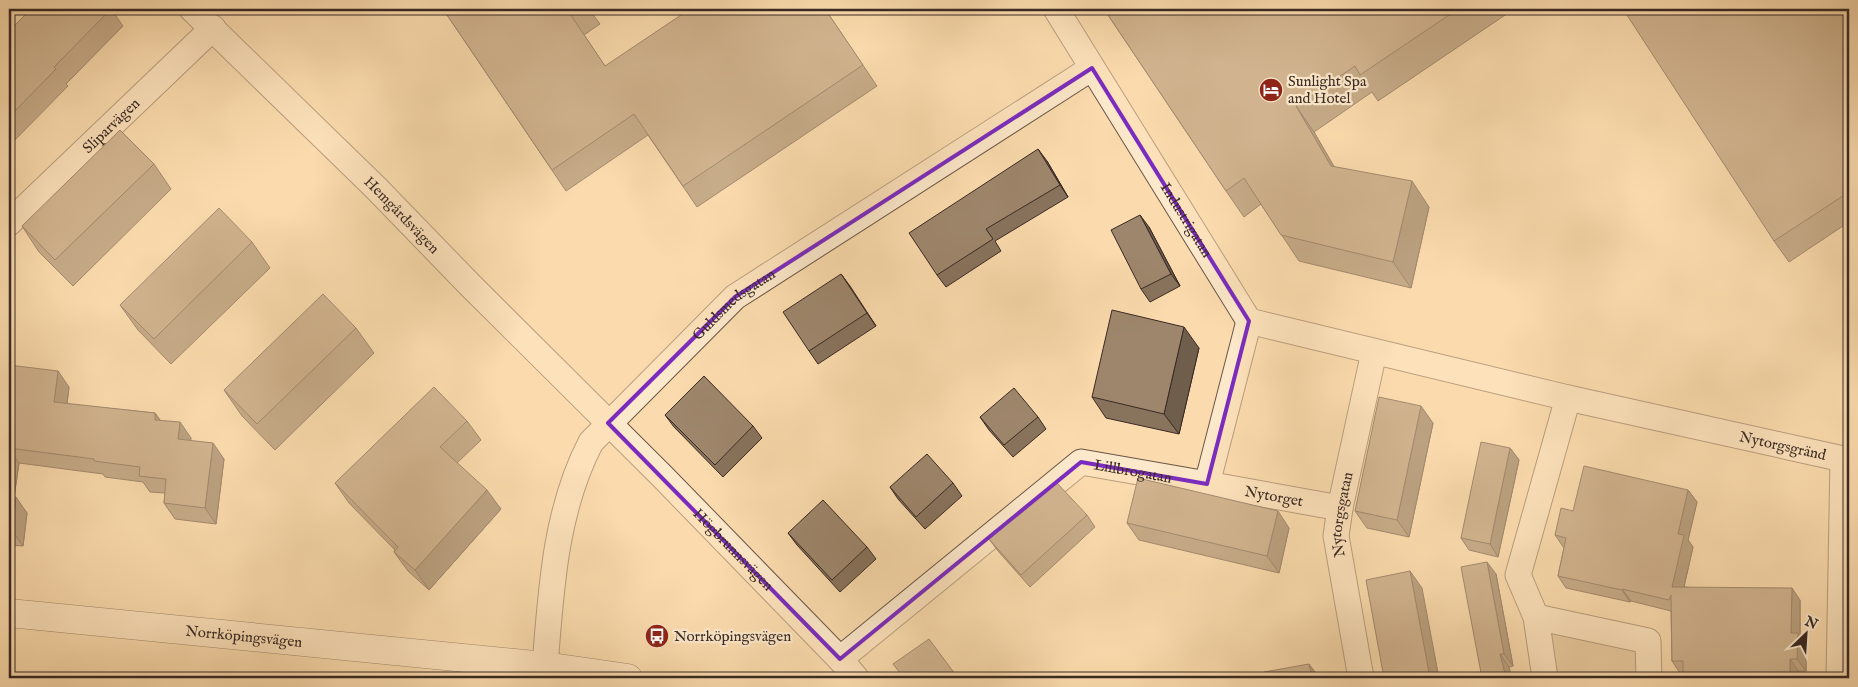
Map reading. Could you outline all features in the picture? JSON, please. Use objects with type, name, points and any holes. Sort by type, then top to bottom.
[{"type":"street","name":"Hemgårdsvägen","points":[[192,9],[214,28],[376,187],[470,285],[608,423]]},
{"type":"street","name":"Industrigatan","points":[[1056,9],[1249,321]]},
{"type":"street","name":"Sliparvägen","points":[[9,223],[214,28]]},
{"type":"street","name":"Guldsmedsgatan","points":[[545,666],[554,567],[560,530],[569,493],[579,464],[590,442],[735,297],[1092,68]]},
{"type":"street","points":[[1207,484],[1249,321],[1374,352]]},
{"type":"street","name":"Nytorgsgränd","points":[[1374,352],[1568,398],[1843,459],[1839,678]]},
{"type":"street","name":"Nytorgsgatan","points":[[1361,678],[1336,536],[1340,508],[1374,352]]},
{"type":"street","points":[[1545,678],[1536,617],[1518,575],[1568,398]]},
{"type":"street","name":"Högbrunnsvägen","points":[[608,423],[840,659],[856,678]]},
{"type":"street","name":"Lillbrogatan","points":[[840,659],[1081,462],[1207,484]]},
{"type":"street","name":"Nytorget","points":[[1207,484],[1340,508]]},
{"type":"street","name":"Norrköpingsvägen","points":[[9,613],[545,666],[628,678]]},
{"type":"street","points":[[1536,617],[1648,641],[1649,678]]},
{"type":"highlighted area","points":[[1092,68],[1249,321],[1207,484],[1081,462],[840,659],[608,423],[735,297]]},
{"type":"shaded area","points":[[1555,628],[1638,647],[1641,678],[1556,678],[1549,637]]},
{"type":"building","points":[[31,9],[111,9],[54,67],[56,69],[9,117],[9,31]]},
{"type":"building","points":[[443,9],[578,9],[570,14],[605,66],[690,9],[825,9],[863,65],[683,186],[634,114],[552,170]]},
{"type":"building","points":[[1104,9],[1458,9],[1360,75],[1355,66],[1296,106],[1331,166],[1412,181],[1393,262],[1281,235],[1244,178],[1226,191]]},
{"type":"building","points":[[1631,9],[1849,9],[1849,192],[1774,241],[1625,12]]},
{"type":"building","points":[[120,130],[154,164],[55,260],[22,226]]},
{"type":"building","points":[[1038,149],[1060,185],[986,229],[993,239],[937,275],[909,233]]},
{"type":"building","points":[[219,208],[252,242],[154,339],[120,305]]},
{"type":"building","points":[[1140,215],[1171,274],[1141,289],[1111,230]]},
{"type":"building","points":[[841,274],[867,313],[809,351],[783,312]]},
{"type":"building","points":[[323,294],[356,328],[257,424],[224,390]]},
{"type":"building","points":[[1112,310],[1184,327],[1164,414],[1092,397]]},
{"type":"building","points":[[9,365],[58,371],[54,402],[155,413],[155,420],[180,422],[178,439],[213,443],[205,508],[164,503],[166,479],[139,476],[140,467],[9,448]]},
{"type":"building","points":[[704,376],[753,426],[715,465],[665,415]]},
{"type":"building","points":[[434,387],[467,421],[440,447],[487,490],[415,570],[394,552],[398,547],[335,483]]},
{"type":"building","points":[[1014,388],[1038,417],[1004,445],[980,417]]},
{"type":"building","points":[[1379,397],[1421,406],[1397,520],[1355,511]]},
{"type":"building","points":[[1481,442],[1510,448],[1490,544],[1461,538]]},
{"type":"building","points":[[927,454],[953,483],[916,517],[890,487]]},
{"type":"building","points":[[1584,466],[1688,490],[1678,534],[1684,535],[1672,587],[1792,588],[1791,633],[1798,633],[1797,659],[1790,659],[1790,678],[1683,678],[1683,661],[1672,661],[1671,595],[1669,600],[1558,576],[1566,538],[1555,535],[1561,508],[1573,511]]},
{"type":"building","points":[[1138,478],[1278,511],[1267,556],[1127,523]]},
{"type":"building","points":[[1056,482],[1087,515],[1021,575],[989,539]]},
{"type":"building","points":[[9,497],[16,497],[12,531],[9,530]]},
{"type":"building","points":[[823,500],[867,547],[832,580],[788,533]]},
{"type":"building","points":[[1487,562],[1504,654],[1500,654],[1506,678],[1482,678],[1461,567]]},
{"type":"building","points":[[1410,571],[1430,678],[1384,678],[1366,580]]},
{"type":"building","points":[[929,639],[958,678],[904,678],[893,664]]},
{"type":"building","points":[[1309,664],[1312,678],[1265,678],[1264,672]]},
{"type":"place","name":"Sunlight Spa and Hotel","points":[[1271,90]]},
{"type":"place","name":"Norrköpingsvägen","points":[[657,636]]}]
